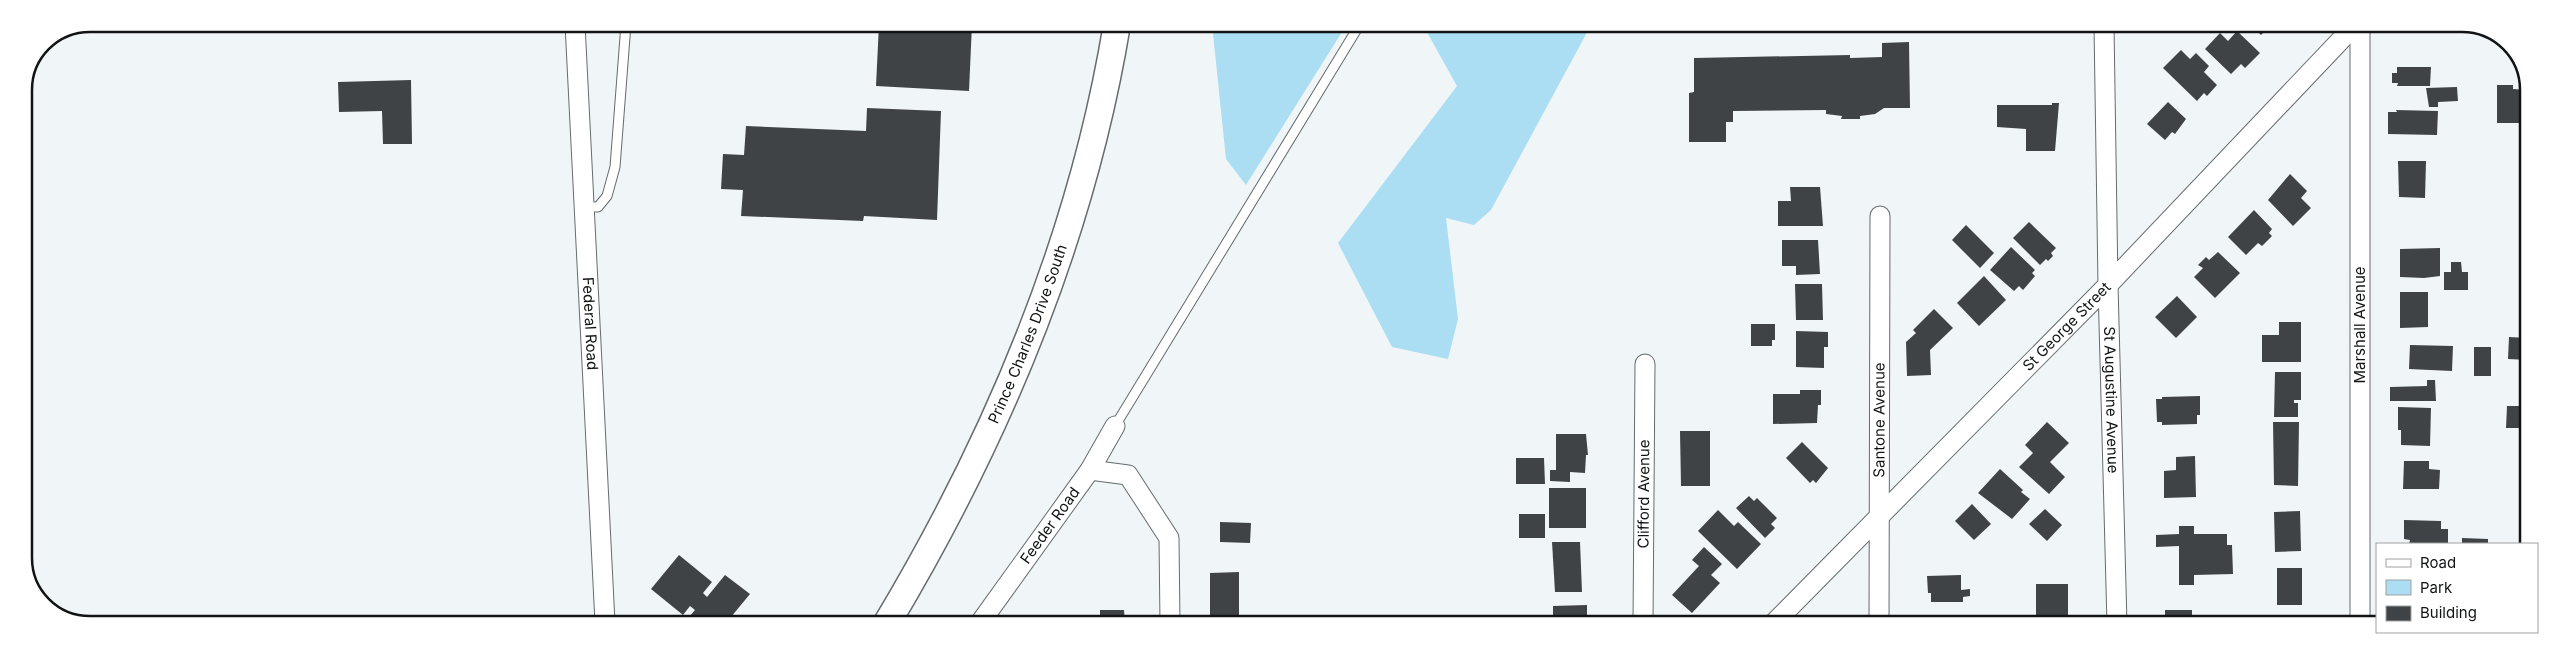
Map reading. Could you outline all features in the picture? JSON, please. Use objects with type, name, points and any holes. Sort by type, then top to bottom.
[{"type":"main road","name":"Prince Charles Drive South","points":[[891,616],[932,548],[993,426],[1049,284],[1072,214],[1092,140],[1115,32]]},
{"type":"street","name":"Federal Road","points":[[575,32],[605,616]]},
{"type":"street","name":"St Augustine Avenue","points":[[2104,32],[2108,285],[2117,616]]},
{"type":"street","name":"St George Street","points":[[1781,616],[2108,285],[2348,32]]},
{"type":"street","name":"Marshall Avenue","points":[[2360,32],[2360,616]]},
{"type":"street","name":"Santone Avenue","points":[[1879,616],[1881,515],[1880,216]]},
{"type":"street","name":"Clifford Avenue","points":[[1643,616],[1645,364]]},
{"type":"street","name":"Feeder Road","points":[[985,616],[1090,470],[1115,426]]},
{"type":"street","points":[[1090,470],[1128,475],[1169,538],[1170,616]]},
{"type":"lane","points":[[583,208],[598,207],[607,196],[615,167],[625,32]]},
{"type":"lane","points":[[1115,426],[1355,32]]},
{"type":"green space","points":[[1213,32],[1342,32],[1246,185],[1226,159]]},
{"type":"green space","points":[[1427,32],[1587,32],[1491,210],[1474,225],[1446,218],[1458,319],[1448,359],[1392,347],[1338,243],[1457,86]]},
{"type":"building","points":[[879,32],[972,32],[969,91],[876,86]]},
{"type":"building","points":[[2238,32],[2260,53],[2245,68],[2241,64],[2231,74],[2205,49],[2220,33],[2228,41]]},
{"type":"building","points":[[1909,42],[1910,108],[1884,108],[1875,114],[1860,116],[1860,119],[1841,119],[1842,116],[1826,114],[1826,110],[1733,111],[1733,122],[1726,122],[1726,142],[1689,142],[1689,93],[1694,92],[1694,58],[1850,55],[1850,58],[1882,57],[1882,43]]},
{"type":"building","points":[[2181,50],[2190,59],[2196,53],[2209,66],[2204,72],[2217,85],[2207,96],[2204,93],[2197,101],[2163,68]]},
{"type":"building","points":[[2397,67],[2431,67],[2430,86],[2397,86],[2398,83],[2392,83],[2392,73],[2397,73]]},
{"type":"building","points":[[411,80],[412,144],[383,144],[382,111],[339,112],[338,82]]},
{"type":"building","points":[[2497,85],[2513,85],[2513,89],[2520,89],[2520,123],[2497,123]]},
{"type":"building","points":[[2457,87],[2458,101],[2438,102],[2438,107],[2429,107],[2426,88]]},
{"type":"building","points":[[2168,102],[2186,119],[2175,134],[2172,132],[2165,140],[2147,124]]},
{"type":"building","points":[[2052,103],[2059,103],[2055,151],[2026,151],[2026,129],[1997,127],[1997,105],[2052,105]]},
{"type":"building","points":[[867,108],[941,111],[937,220],[864,216],[863,221],[741,216],[743,190],[721,189],[723,154],[744,155],[746,126],[866,131]]},
{"type":"building","points":[[2396,110],[2438,111],[2437,135],[2388,134],[2388,112],[2397,112]]},
{"type":"building","points":[[2398,161],[2426,161],[2425,198],[2399,197]]},
{"type":"building","points":[[2290,174],[2307,191],[2301,198],[2311,208],[2293,226],[2268,200]]},
{"type":"building","points":[[1790,187],[1820,187],[1823,226],[1778,226],[1778,201],[1791,201]]},
{"type":"building","points":[[2254,210],[2272,229],[2269,233],[2272,236],[2262,246],[2258,243],[2246,255],[2228,237]]},
{"type":"building","points":[[2029,222],[2056,248],[2051,253],[2053,256],[2048,261],[2046,259],[2040,265],[2013,238]]},
{"type":"building","points":[[1966,225],[1994,253],[1980,268],[1952,240]]},
{"type":"building","points":[[1782,240],[1818,240],[1820,274],[1796,275],[1796,266],[1782,266]]},
{"type":"building","points":[[2011,247],[2035,270],[2032,273],[2035,276],[2023,290],[2019,286],[2014,291],[1990,270]]},
{"type":"building","points":[[2440,248],[2440,276],[2424,278],[2400,277],[2400,249]]},
{"type":"building","points":[[2218,252],[2240,273],[2215,298],[2194,277],[2203,268],[2198,265],[2206,257],[2209,260]]},
{"type":"building","points":[[2451,262],[2461,262],[2462,272],[2468,272],[2468,290],[2444,290],[2444,272],[2451,272]]},
{"type":"building","points":[[1984,276],[2006,300],[1979,326],[1957,303]]},
{"type":"building","points":[[1795,284],[1822,284],[1823,320],[1796,320]]},
{"type":"building","points":[[2400,292],[2428,292],[2428,327],[2400,328]]},
{"type":"building","points":[[2177,296],[2197,317],[2176,338],[2155,317]]},
{"type":"building","points":[[1934,309],[1953,328],[1930,350],[1931,375],[1907,376],[1906,342],[1916,333],[1913,330]]},
{"type":"building","points":[[2279,322],[2301,322],[2301,362],[2262,362],[2262,335],[2279,335]]},
{"type":"building","points":[[1751,324],[1775,324],[1775,340],[1772,340],[1772,346],[1751,346]]},
{"type":"building","points":[[1796,331],[1828,332],[1828,347],[1824,347],[1824,368],[1796,367]]},
{"type":"building","points":[[2509,337],[2520,338],[2520,360],[2508,359]]},
{"type":"building","points":[[2410,345],[2453,346],[2452,371],[2409,369]]},
{"type":"building","points":[[2474,347],[2491,347],[2491,376],[2474,376]]},
{"type":"building","points":[[2275,372],[2301,372],[2301,400],[2294,400],[2294,403],[2298,403],[2298,417],[2274,417]]},
{"type":"building","points":[[2427,380],[2435,380],[2436,401],[2390,401],[2390,387],[2427,386]]},
{"type":"building","points":[[1800,390],[1821,390],[1821,405],[1818,405],[1817,423],[1773,424],[1773,394],[1800,394]]},
{"type":"building","points":[[2200,396],[2200,415],[2197,415],[2197,424],[2162,425],[2162,422],[2157,422],[2156,399],[2162,399],[2162,397]]},
{"type":"building","points":[[2507,406],[2520,406],[2520,428],[2506,428]]},
{"type":"building","points":[[2398,407],[2431,408],[2430,446],[2401,445],[2401,430],[2398,430]]},
{"type":"building","points":[[2047,422],[2069,443],[2050,462],[2065,477],[2049,494],[2019,467],[2033,453],[2025,445]]},
{"type":"building","points":[[2273,422],[2299,422],[2298,486],[2274,485]]},
{"type":"building","points":[[1680,431],[1710,431],[1710,486],[1681,486]]},
{"type":"building","points":[[1556,434],[1586,434],[1588,455],[1586,455],[1585,473],[1570,472],[1570,482],[1550,481],[1550,470],[1556,470]]},
{"type":"building","points":[[1802,442],[1828,468],[1816,483],[1813,480],[1810,483],[1786,458]]},
{"type":"building","points":[[2195,456],[2196,497],[2164,498],[2164,471],[2176,470],[2176,457]]},
{"type":"building","points":[[1516,458],[1544,458],[1545,484],[1516,484]]},
{"type":"building","points":[[2404,461],[2429,461],[2429,469],[2440,470],[2439,489],[2403,489]]},
{"type":"building","points":[[2000,469],[2030,499],[2012,519],[1978,493]]},
{"type":"building","points":[[1549,488],[1586,488],[1586,528],[1549,528]]},
{"type":"building","points":[[1749,496],[1754,501],[1757,498],[1777,518],[1771,524],[1775,528],[1765,538],[1736,508]]},
{"type":"building","points":[[1972,504],[1991,524],[1974,540],[1955,521]]},
{"type":"building","points":[[2045,509],[2062,525],[2047,541],[2029,524]]},
{"type":"building","points":[[1718,510],[1734,526],[1738,522],[1761,544],[1737,569],[1698,531]]},
{"type":"building","points":[[2300,511],[2301,551],[2275,552],[2274,512]]},
{"type":"building","points":[[1519,514],[1545,514],[1545,538],[1519,538]]},
{"type":"building","points":[[2404,520],[2441,521],[2441,529],[2448,529],[2448,543],[2409,543],[2410,540],[2404,539]]},
{"type":"building","points":[[1220,522],[1251,523],[1250,543],[1220,542]]},
{"type":"building","points":[[2179,526],[2194,526],[2194,534],[2227,534],[2227,545],[2232,545],[2233,574],[2194,575],[2194,585],[2179,585],[2179,546],[2156,547],[2156,535],[2179,534]]},
{"type":"building","points":[[2462,538],[2488,539],[2488,543],[2462,543]]},
{"type":"building","points":[[1552,542],[1580,542],[1582,592],[1555,592]]},
{"type":"building","points":[[1704,547],[1722,564],[1711,575],[1720,583],[1692,613],[1672,595],[1699,566],[1692,560]]},
{"type":"building","points":[[679,555],[712,582],[703,593],[707,597],[725,575],[750,594],[732,616],[690,616],[695,610],[690,606],[683,615],[651,589]]},
{"type":"building","points":[[2277,568],[2302,568],[2302,605],[2277,605]]},
{"type":"building","points":[[1239,572],[1239,616],[1210,616],[1210,573]]},
{"type":"building","points":[[1961,575],[1961,590],[1970,589],[1970,596],[1963,597],[1963,602],[1931,602],[1931,593],[1928,593],[1927,576]]},
{"type":"building","points":[[2036,584],[2068,584],[2068,616],[2036,616]]},
{"type":"building","points":[[1587,605],[1587,616],[1553,616],[1553,606]]},
{"type":"building","points":[[1100,610],[1124,610],[1124,616],[1100,616]]},
{"type":"building","points":[[2165,610],[2192,610],[2192,616],[2165,616]]}]
